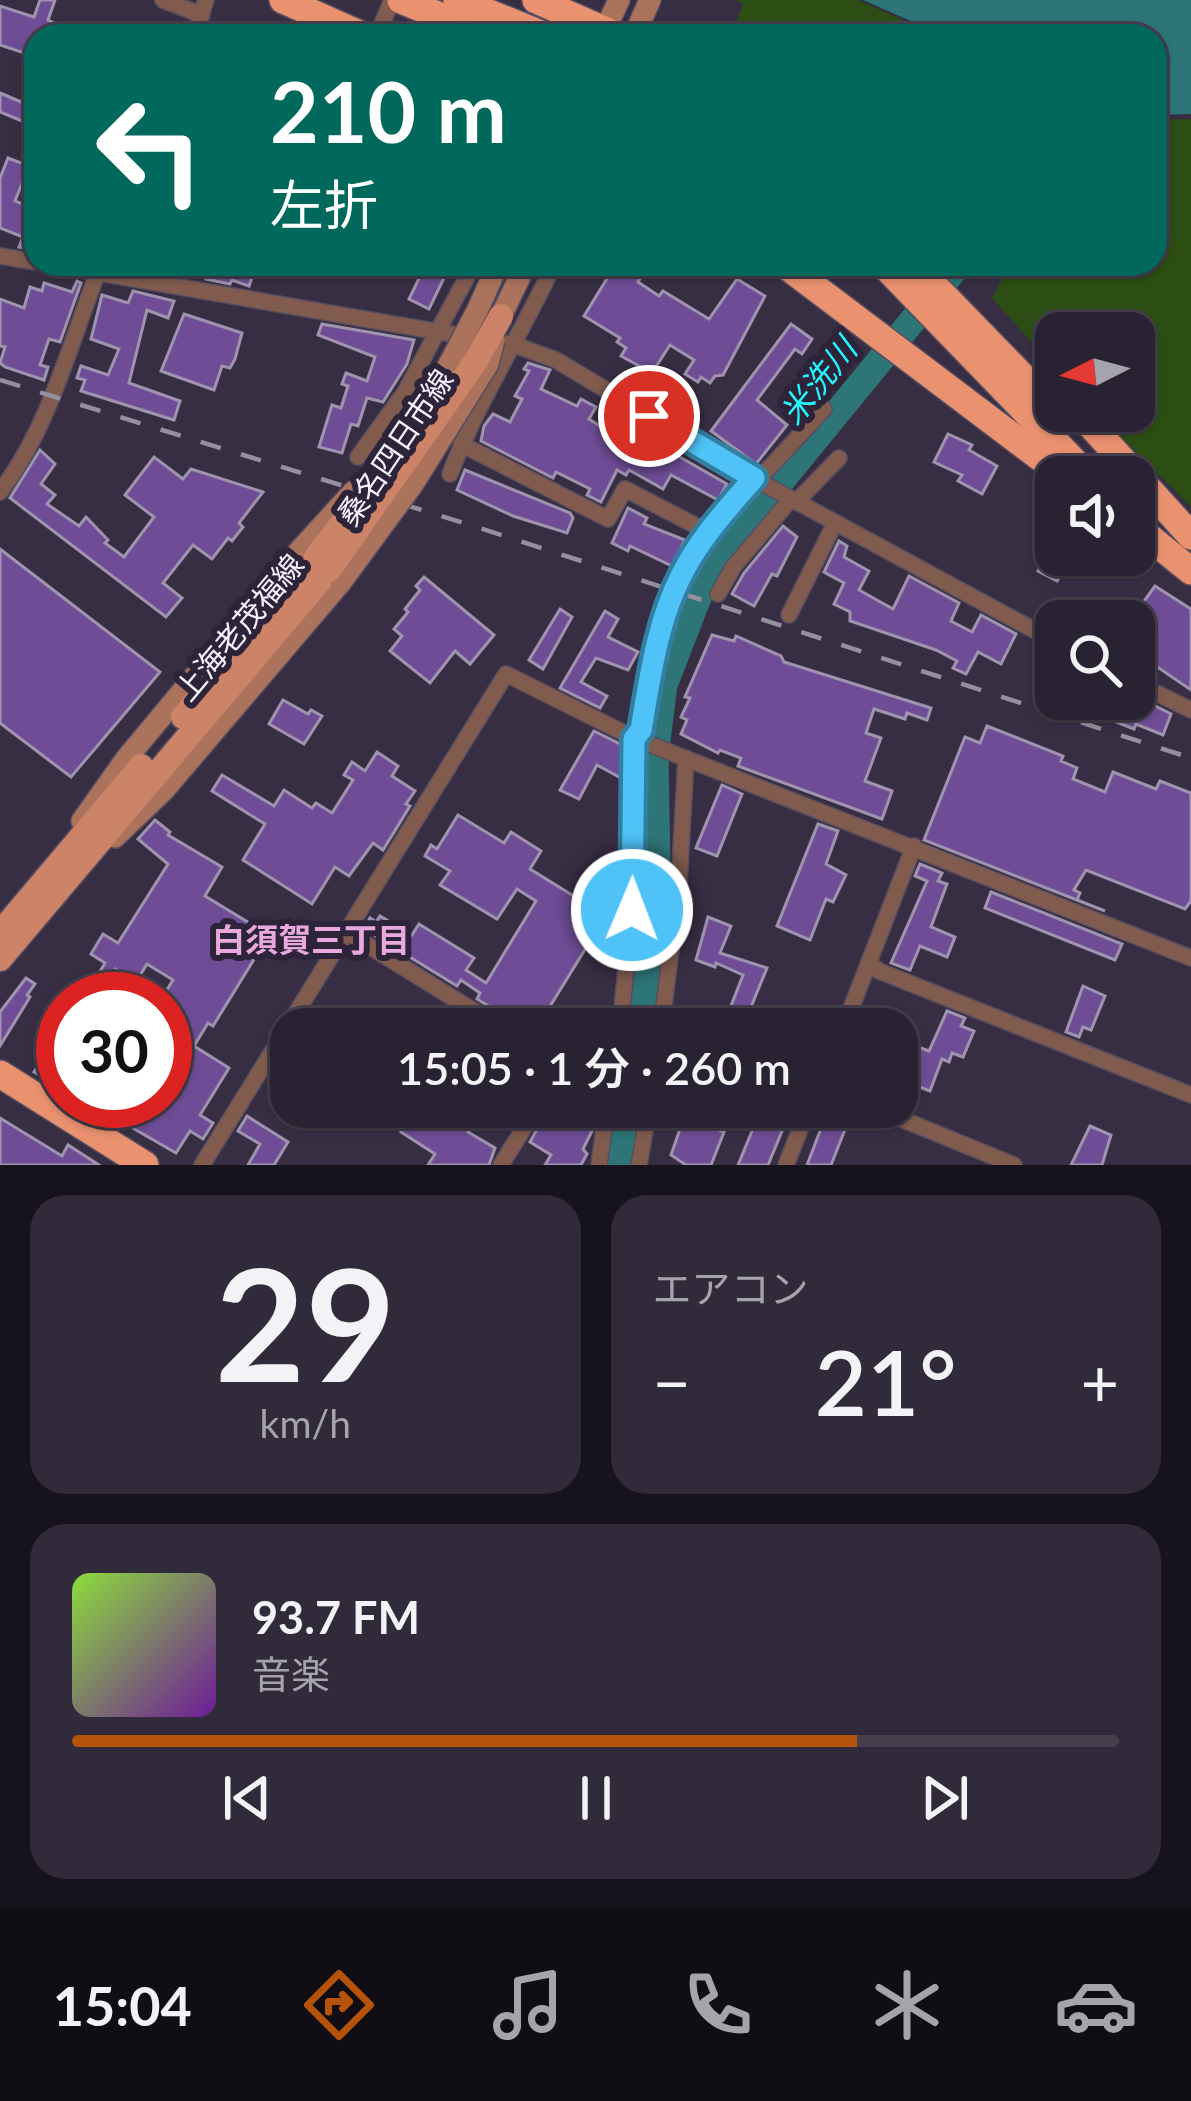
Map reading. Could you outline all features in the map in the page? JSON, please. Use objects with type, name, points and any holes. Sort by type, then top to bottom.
[{"type":"highway","points":[[283,0],[337,24]]},
{"type":"highway","points":[[401,0],[460,24]]},
{"type":"highway","points":[[458,0],[517,24]]},
{"type":"highway","points":[[536,0],[587,24]]},
{"type":"highway","points":[[800,276],[1037,456]]},
{"type":"highway","points":[[924,276],[1035,389]]},
{"type":"highway","points":[[960,312],[1035,371]]},
{"type":"highway","points":[[960,312],[1073,456]]},
{"type":"highway","points":[[1076,432],[1100,456]]},
{"type":"highway","points":[[1096,432],[1191,540]]},
{"type":"highway","points":[[1155,509],[1191,540]]},
{"type":"highway","points":[[1155,542],[1191,571]]},
{"type":"highway","points":[[0,1074],[145,1165]]},
{"type":"main road","name":"桑名四日市線","points":[[489,313],[496,276]]},
{"type":"main road","name":"桑名四日市線","points":[[374,483],[517,276]]},
{"type":"main road","name":"上海老茂福線","points":[[0,959],[322,564],[473,364],[489,313]]},
{"type":"main road","name":"上海老茂福線","points":[[322,564],[374,483]]},
{"type":"main road","points":[[0,929],[126,759],[322,564]]},
{"type":"main road","points":[[0,971],[110,842],[164,790],[322,564]]},
{"type":"main road","name":"上海老茂福線","points":[[0,929],[195,715]]},
{"type":"street","points":[[163,0],[204,8]]},
{"type":"street","points":[[0,492],[41,424],[96,276]]},
{"type":"street","points":[[142,276],[515,345],[568,367],[794,501],[1035,631]]},
{"type":"street","points":[[358,457],[405,392],[468,276]]},
{"type":"street","points":[[450,474],[468,426],[548,276]]},
{"type":"street","points":[[405,392],[468,426]]},
{"type":"street","points":[[622,1008],[632,910],[636,740],[651,668],[675,592],[708,532],[824,409]]},
{"type":"street","points":[[461,444],[608,519],[625,489],[708,532]]},
{"type":"street","points":[[718,595],[734,566],[839,458]]},
{"type":"street","points":[[789,615],[835,523]]},
{"type":"street","points":[[202,1165],[506,674],[636,740],[1191,958]]},
{"type":"street","points":[[1155,692],[1191,710]]},
{"type":"street","points":[[665,1008],[680,885],[681,757]]},
{"type":"street","points":[[851,1008],[914,846]]},
{"type":"street","points":[[348,933],[469,1008]]},
{"type":"street","points":[[869,963],[879,971],[1191,1095]]},
{"type":"street","points":[[918,1126],[1012,1165]]},
{"type":"street","points":[[501,1165],[524,1128]]},
{"type":"street","points":[[599,1165],[605,1128]]},
{"type":"street","points":[[639,1165],[645,1128]]},
{"type":"street","points":[[786,1165],[801,1128]]},
{"type":"shaded area","points":[[736,0],[858,0],[911,24],[736,24],[743,4]]},
{"type":"shaded area","points":[[863,0],[1191,0],[1191,114],[1167,115],[1167,24],[918,24]]},
{"type":"shaded area","points":[[1191,119],[1191,507],[1155,471],[1155,456],[1140,456],[1116,432],[1155,432],[1155,312],[1035,312],[1035,346],[992,298],[1003,276],[1167,276],[1167,120]]},
{"type":"building","points":[[40,0],[55,0],[48,20],[57,24],[24,24],[24,53],[0,45],[0,6],[34,17]]},
{"type":"building","points":[[0,93],[24,103],[24,122],[0,112]]},
{"type":"building","points":[[8,158],[24,164],[15,201],[24,204],[24,248],[19,247],[23,237],[0,228],[0,178]]},
{"type":"building","points":[[207,276],[253,276],[249,286]]},
{"type":"building","points":[[420,276],[445,276],[429,309],[409,299]]},
{"type":"building","points":[[609,276],[642,276],[638,282],[659,296],[663,291],[709,319],[737,279],[765,296],[723,375],[710,383],[685,374],[694,360],[670,345],[652,373],[621,356],[626,348],[617,342],[620,338],[584,316]]},
{"type":"building","points":[[77,281],[81,283],[60,342],[49,339],[40,365],[48,367],[44,380],[0,363],[5,347],[0,346],[0,299],[24,308],[30,287],[42,291],[44,283],[72,292]]},
{"type":"building","points":[[133,291],[174,301],[168,318],[147,310],[129,383],[180,401],[174,420],[81,391],[85,380],[77,378],[81,366],[108,375],[119,349],[91,339],[102,295],[128,303]]},
{"type":"building","points":[[184,314],[242,333],[235,359],[230,368],[222,366],[214,390],[161,371]]},
{"type":"building","points":[[322,324],[414,340],[407,364],[383,402],[367,398],[358,426],[351,424],[342,453],[319,447],[332,405],[341,408],[348,386],[342,384],[346,373],[367,381],[375,357],[318,335]]},
{"type":"building","points":[[791,324],[812,339],[802,354],[795,349],[757,400],[787,425],[756,464],[711,431]]},
{"type":"building","points":[[528,363],[550,370],[541,389],[577,406],[581,399],[596,407],[589,419],[622,440],[657,459],[664,448],[727,484],[718,500],[671,475],[663,489],[629,470],[626,475],[617,470],[601,502],[587,495],[590,489],[556,472],[553,478],[481,441],[493,414],[510,422],[522,399],[515,396],[529,371],[524,369]]},
{"type":"building","points":[[948,434],[972,445],[969,450],[997,466],[982,494],[958,481],[962,475],[934,462]]},
{"type":"building","points":[[40,450],[55,464],[41,484],[55,495],[47,504],[79,526],[86,517],[108,540],[105,543],[124,557],[154,517],[125,495],[154,457],[183,479],[191,469],[263,492],[239,523],[243,527],[232,541],[228,538],[212,559],[193,545],[163,583],[182,598],[166,617],[10,498]]},
{"type":"building","points":[[465,470],[570,513],[573,518],[567,533],[513,516],[457,490]]},
{"type":"building","points":[[628,508],[647,518],[644,524],[685,540],[672,566],[630,546],[628,551],[612,543]]},
{"type":"building","points":[[783,526],[797,537],[777,576],[772,574],[754,606],[732,594]]},
{"type":"building","points":[[839,541],[847,546],[844,557],[869,571],[859,590],[893,609],[909,576],[959,603],[951,621],[972,632],[981,615],[1016,634],[1001,664],[978,652],[966,674],[953,668],[957,661],[936,650],[850,621],[850,612],[834,604],[844,583],[824,572]]},
{"type":"building","points":[[0,549],[160,672],[71,777],[0,723]]},
{"type":"building","points":[[424,577],[494,635],[470,664],[455,651],[430,683],[390,651],[402,636],[394,629],[408,612],[405,609]]},
{"type":"building","points":[[1155,586],[1191,609],[1191,690],[1155,665],[1155,600],[1145,600]]},
{"type":"building","points":[[560,609],[572,617],[543,669],[529,660]]},
{"type":"building","points":[[605,611],[618,619],[608,637],[638,652],[628,670],[596,658],[581,682],[607,696],[600,708],[560,688]]},
{"type":"building","points":[[712,635],[734,641],[736,636],[781,656],[784,662],[931,708],[927,720],[874,709],[866,733],[881,738],[865,781],[892,791],[882,819],[738,766],[741,758],[718,753],[681,734],[687,720],[681,717],[690,698],[685,697]]},
{"type":"building","points":[[283,700],[322,716],[304,744],[269,724]]},
{"type":"building","points":[[1155,706],[1171,714],[1163,735],[1136,724],[1134,729],[1111,720],[1155,720]]},
{"type":"building","points":[[987,726],[1063,756],[1061,761],[1077,768],[1073,779],[1105,792],[1113,772],[1156,789],[1160,781],[1191,793],[1191,901],[1185,909],[1086,870],[1074,890],[1080,893],[1077,900],[1105,911],[924,840],[965,737],[980,743]]},
{"type":"building","points":[[594,731],[622,745],[622,771],[619,777],[597,765],[579,799],[560,790]]},
{"type":"building","points":[[377,752],[398,766],[392,776],[415,791],[383,850],[373,843],[349,876],[335,867],[312,904],[243,860],[265,824],[212,791],[222,775],[274,806],[284,790],[312,808],[316,803],[332,813],[353,780],[344,775],[352,762],[365,771]]},
{"type":"building","points":[[722,785],[742,794],[717,856],[696,848]]},
{"type":"building","points":[[458,815],[504,843],[511,832],[541,851],[530,869],[619,924],[618,931],[612,930],[610,945],[589,943],[549,1008],[491,1008],[461,980],[457,986],[364,929],[370,918],[376,922],[380,916],[412,935],[419,924],[474,958],[466,970],[486,983],[536,901],[517,889],[497,919],[440,885],[450,871],[425,856],[431,845],[437,849]]},
{"type":"building","points":[[155,820],[168,835],[222,867],[205,896],[269,935],[213,1026],[208,1023],[194,1046],[229,1068],[200,1115],[213,1123],[203,1139],[190,1131],[176,1153],[133,1128],[192,1128],[192,972],[160,972],[147,964],[142,972],[100,972],[105,963],[91,954],[103,934],[118,943],[168,864],[138,839]]},
{"type":"building","points":[[818,824],[838,831],[826,864],[846,875],[833,902],[826,899],[810,940],[777,926]]},
{"type":"building","points":[[920,864],[942,873],[938,881],[947,884],[931,927],[955,937],[947,957],[920,946],[910,970],[891,963],[927,881],[915,876]]},
{"type":"building","points":[[991,892],[1122,944],[1115,960],[985,908]]},
{"type":"building","points":[[708,917],[731,926],[720,953],[767,968],[751,1008],[730,1008],[743,975],[696,960]]},
{"type":"building","points":[[26,978],[35,984],[0,1046],[0,1012]]},
{"type":"building","points":[[1083,986],[1105,996],[1091,1030],[1083,1027],[1079,1037],[1066,1032]]},
{"type":"building","points":[[947,1011],[965,1018],[961,1026],[974,1031],[963,1057],[952,1053],[949,1062],[942,1059],[930,1091],[918,1086],[918,1047],[929,1051]]},
{"type":"building","points":[[247,1116],[288,1142],[274,1165],[248,1165],[260,1144],[238,1131]]},
{"type":"building","points":[[0,1118],[62,1156],[68,1145],[99,1165],[0,1165]]},
{"type":"building","points":[[1090,1126],[1111,1135],[1102,1165],[1071,1165]]},
{"type":"building","points":[[403,1128],[470,1128],[468,1132],[495,1148],[489,1165],[428,1165],[435,1154],[401,1132]]},
{"type":"building","points":[[538,1128],[592,1131],[581,1165],[545,1165],[551,1155],[530,1142]]},
{"type":"building","points":[[680,1128],[724,1132],[711,1165],[686,1165],[671,1155]]},
{"type":"building","points":[[753,1128],[783,1128],[768,1165],[738,1165]]},
{"type":"building","points":[[821,1128],[846,1128],[831,1165],[807,1165]]},
{"type":"waterway","name":"米洗川","points":[[644,1008],[657,866],[655,756],[664,685],[704,582],[718,558],[949,276]]},
{"type":"waterway","name":"米洗川","points":[[620,1165],[626,1128]]},
{"type":"railway","points":[[0,380],[467,524],[1191,758]]},
{"type":"district","name":"白須賀三丁目","points":[[311,940]]},
{"type":"route","points":[[632,910],[634,739],[641,730],[659,639],[681,576],[708,532],[754,478],[649,416]]}]
